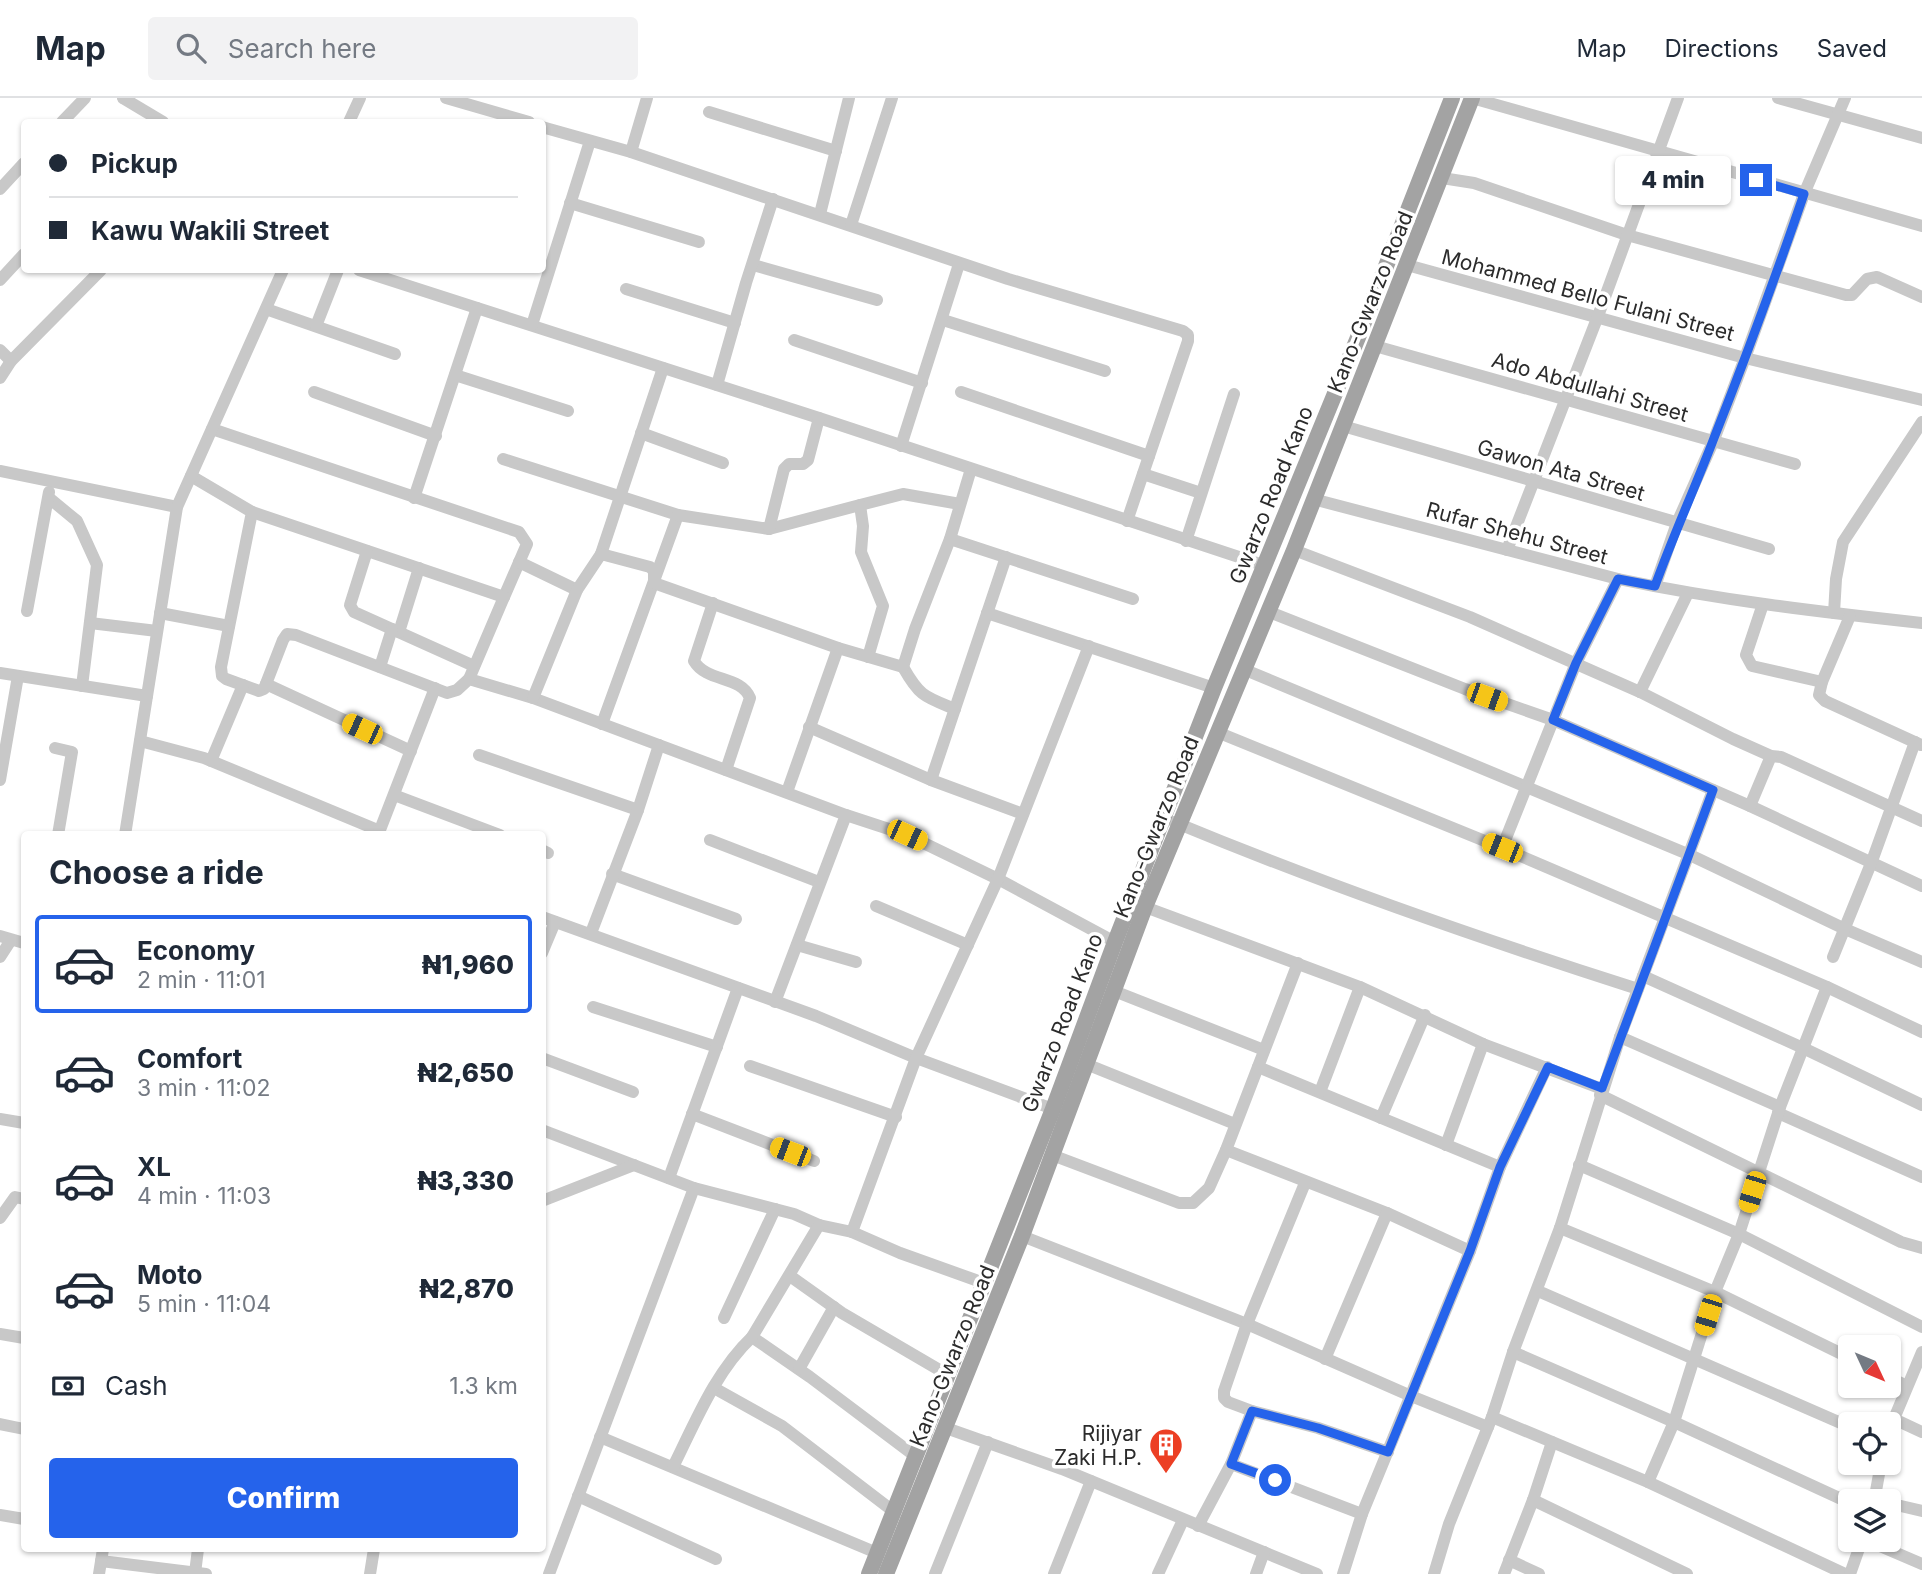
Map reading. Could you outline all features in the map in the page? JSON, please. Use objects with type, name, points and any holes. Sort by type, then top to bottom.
[{"type":"main road","name":"Gwarzo Road Kano","points":[[869,1574],[1053,1109],[1115,942],[1172,821],[1214,688],[1359,335],[1452,98]]},
{"type":"main road","name":"Kano-Gwarzo Road","points":[[886,1574],[1022,1236],[1145,907],[1172,821],[1217,732],[1294,550],[1472,98]]},
{"type":"street","points":[[65,119],[85,98]]},
{"type":"street","points":[[123,98],[158,119]]},
{"type":"street","points":[[350,119],[360,98]]},
{"type":"street","points":[[446,98],[492,117]]},
{"type":"street","points":[[631,152],[647,98]]},
{"type":"street","points":[[820,214],[849,98]]},
{"type":"street","points":[[851,225],[892,98]]},
{"type":"street","points":[[1472,98],[1922,226]]},
{"type":"street","points":[[1507,550],[1598,316],[1678,98]]},
{"type":"street","points":[[1778,98],[1922,138]]},
{"type":"street","points":[[1655,586],[1677,523],[1713,442],[1745,358],[1804,194],[1845,98]]},
{"type":"street","points":[[709,112],[836,150]]},
{"type":"street","points":[[546,128],[631,152],[820,214],[959,264],[1183,331],[1188,335],[1188,341],[1127,521]]},
{"type":"street","points":[[546,267],[590,141]]},
{"type":"street","points":[[0,189],[21,166]]},
{"type":"street","points":[[1442,178],[1474,183],[1627,235],[1846,295],[1852,295],[1867,279],[1877,277],[1922,297]]},
{"type":"street","points":[[717,385],[773,199]]},
{"type":"street","points":[[570,203],[699,242]]},
{"type":"street","points":[[0,279],[21,257]]},
{"type":"street","points":[[901,446],[959,264]]},
{"type":"street","points":[[753,265],[877,300]]},
{"type":"street","name":"Mohammed Bello Fulani Street","points":[[1407,265],[1745,358],[1922,400]]},
{"type":"street","points":[[0,378],[11,361],[97,273]]},
{"type":"street","points":[[126,831],[177,507],[282,273]]},
{"type":"street","points":[[316,326],[337,273]]},
{"type":"street","points":[[368,273],[1263,565]]},
{"type":"street","points":[[532,325],[545,273]]},
{"type":"street","points":[[625,289],[734,323]]},
{"type":"street","points":[[414,498],[477,308]]},
{"type":"street","points":[[266,309],[395,355]]},
{"type":"street","points":[[943,320],[1105,371]]},
{"type":"street","points":[[794,340],[922,383]]},
{"type":"street","name":"Ado Abdullahi Street","points":[[1375,346],[1795,464]]},
{"type":"street","points":[[0,349],[11,361]]},
{"type":"street","points":[[533,698],[577,590],[601,554],[663,368]]},
{"type":"street","points":[[455,375],[568,411]]},
{"type":"street","points":[[961,391],[1149,456]]},
{"type":"street","points":[[314,392],[436,436]]},
{"type":"street","points":[[1186,541],[1234,394]]},
{"type":"street","points":[[769,529],[784,469],[789,464],[803,464],[808,460],[819,418]]},
{"type":"street","points":[[1834,612],[1836,579],[1843,542],[1922,422]]},
{"type":"street","name":"Gawon Ata Street","points":[[1343,426],[1769,548]]},
{"type":"street","points":[[212,429],[519,532],[527,544],[471,672],[457,690],[447,693],[288,634],[283,640],[264,689],[259,691],[222,676],[221,667],[252,512]]},
{"type":"street","points":[[641,433],[723,463]]},
{"type":"street","points":[[503,458],[678,515],[769,529],[903,494],[960,504]]},
{"type":"street","points":[[903,667],[950,539],[971,469]]},
{"type":"street","points":[[0,471],[177,507]]},
{"type":"street","points":[[1143,474],[1202,493]]},
{"type":"street","points":[[191,476],[252,512],[504,597]]},
{"type":"street","points":[[27,611],[50,481]]},
{"type":"street","points":[[49,498],[77,521],[97,565],[82,686]]},
{"type":"street","name":"Rufar Shehu Street","points":[[1313,499],[1618,579],[1763,604],[1922,623]]},
{"type":"street","points":[[860,505],[863,526],[861,552],[883,606],[868,657]]},
{"type":"street","points":[[602,724],[678,515]]},
{"type":"street","points":[[950,539],[1133,598]]},
{"type":"street","points":[[1294,550],[1470,617],[1640,692],[1732,739],[1771,756],[1781,757],[1922,821]]},
{"type":"street","points":[[367,551],[351,609],[471,672],[602,724],[907,835],[998,878],[1115,942]]},
{"type":"street","points":[[601,554],[650,567],[654,571],[654,583]]},
{"type":"street","points":[[932,780],[1006,557]]},
{"type":"street","points":[[519,562],[577,590]]},
{"type":"street","points":[[380,667],[419,568]]},
{"type":"street","points":[[1502,848],[1576,663],[1618,579]]},
{"type":"street","points":[[654,583],[838,648],[903,667],[924,697],[955,709]]},
{"type":"street","points":[[1640,692],[1688,593]]},
{"type":"street","points":[[713,603],[694,661],[699,670],[708,676],[743,687],[750,698],[726,769]]},
{"type":"street","points":[[1763,604],[1746,654],[1748,662],[1752,666],[1822,682]]},
{"type":"street","points":[[1267,611],[1465,689],[1553,720],[1750,806],[1922,886]]},
{"type":"street","points":[[160,613],[229,626]]},
{"type":"street","points":[[987,613],[1214,688]]},
{"type":"street","points":[[1833,957],[1919,744],[1825,701],[1819,695],[1850,616]]},
{"type":"street","points":[[90,623],[157,631]]},
{"type":"street","points":[[852,1232],[916,1058],[998,878],[1089,646]]},
{"type":"street","points":[[788,792],[838,648]]},
{"type":"street","points":[[1243,669],[1690,855],[1845,929],[1922,962]]},
{"type":"street","points":[[0,673],[147,696]]},
{"type":"street","points":[[0,780],[18,676]]},
{"type":"street","points":[[266,684],[411,751]]},
{"type":"street","points":[[211,761],[243,685]]},
{"type":"street","points":[[380,831],[435,688]]},
{"type":"street","points":[[810,727],[932,780],[1023,814]]},
{"type":"street","points":[[1217,732],[1502,848],[1827,987],[1922,1032]]},
{"type":"street","points":[[140,741],[211,761],[374,831]]},
{"type":"street","points":[[591,933],[638,810],[659,745]]},
{"type":"street","points":[[55,748],[72,752],[59,831]]},
{"type":"street","points":[[479,755],[638,810]]},
{"type":"street","points":[[1750,806],[1771,756]]},
{"type":"street","points":[[1434,1574],[1449,1524],[1490,1422],[1513,1352],[1560,1228],[1620,1037],[1713,790]]},
{"type":"street","points":[[394,795],[489,831]]},
{"type":"street","points":[[775,1002],[846,815]]},
{"type":"street","points":[[1172,821],[1439,924],[1638,989]]},
{"type":"street","points":[[710,840],[819,882]]},
{"type":"street","points":[[612,874],[736,919]]},
{"type":"street","points":[[876,906],[968,945]]},
{"type":"street","points":[[1145,907],[1360,987],[1483,1044],[1548,1067],[1901,1242],[1922,1248]]},
{"type":"street","points":[[549,919],[738,988],[1053,1109]]},
{"type":"street","points":[[0,957],[5,938]]},
{"type":"street","points":[[797,945],[856,962]]},
{"type":"street","points":[[1052,1155],[1179,1203],[1193,1203],[1209,1188],[1226,1150],[1298,963]]},
{"type":"street","points":[[1643,976],[1922,1105]]},
{"type":"street","points":[[1320,1092],[1360,987]]},
{"type":"street","points":[[1648,1482],[1674,1422],[1715,1292],[1739,1234],[1779,1110],[1827,987]]},
{"type":"street","points":[[669,1178],[738,988]]},
{"type":"street","points":[[1114,991],[1264,1050]]},
{"type":"street","points":[[593,1007],[717,1047]]},
{"type":"street","points":[[1381,1118],[1424,1015]]},
{"type":"street","points":[[1620,1037],[1922,1177]]},
{"type":"street","points":[[1446,1144],[1483,1044]]},
{"type":"street","points":[[546,1059],[633,1092]]},
{"type":"street","points":[[1086,1064],[1235,1124]]},
{"type":"street","points":[[750,1066],[896,1117]]},
{"type":"street","points":[[1258,1067],[1500,1167]]},
{"type":"street","points":[[1343,1574],[1362,1514],[1470,1251],[1500,1167],[1548,1067]]},
{"type":"street","points":[[692,1114],[814,1161]]},
{"type":"street","points":[[0,1119],[21,1122]]},
{"type":"street","points":[[546,1132],[694,1188],[852,1232],[900,1253],[984,1283]]},
{"type":"street","points":[[1226,1150],[1387,1213],[1470,1251]]},
{"type":"street","points":[[546,1199],[634,1165]]},
{"type":"street","points":[[1579,1165],[1739,1234],[1922,1326]]},
{"type":"street","points":[[1305,1183],[1247,1324],[1224,1398],[1252,1411],[1318,1428],[1388,1452]]},
{"type":"street","points":[[549,1574],[694,1188]]},
{"type":"street","points":[[0,1218],[15,1197],[21,1198]]},
{"type":"street","points":[[724,1318],[775,1209]]},
{"type":"street","points":[[1325,1359],[1387,1213]]},
{"type":"street","points":[[673,1467],[714,1388],[739,1349],[752,1338],[820,1225]]},
{"type":"street","points":[[1560,1228],[1715,1292],[1838,1352]]},
{"type":"street","points":[[1022,1236],[1247,1324],[1411,1396],[1552,1441],[1848,1574],[1858,1552]]},
{"type":"street","points":[[790,1276],[834,1307],[947,1375]]},
{"type":"street","points":[[1538,1291],[1838,1422]]},
{"type":"street","points":[[799,1369],[834,1307]]},
{"type":"street","points":[[0,1334],[21,1338]]},
{"type":"street","points":[[752,1338],[799,1369],[915,1456]]},
{"type":"street","points":[[1513,1352],[1838,1497]]},
{"type":"street","points":[[1897,1412],[1922,1352]]},
{"type":"street","points":[[1901,1383],[1908,1386]]},
{"type":"street","points":[[714,1388],[782,1426],[893,1511]]},
{"type":"street","points":[[1198,1526],[1231,1464],[1252,1411]]},
{"type":"street","points":[[1901,1422],[1922,1431]]},
{"type":"street","points":[[0,1424],[21,1428]]},
{"type":"street","points":[[946,1428],[1091,1481],[1317,1574]]},
{"type":"street","points":[[600,1437],[877,1553]]},
{"type":"street","points":[[1504,1574],[1533,1500],[1552,1441]]},
{"type":"street","points":[[936,1574],[988,1442]]},
{"type":"street","points":[[1231,1464],[1362,1514]]},
{"type":"street","points":[[1054,1574],[1091,1481]]},
{"type":"street","points":[[578,1496],[716,1559]]},
{"type":"street","points":[[1533,1500],[1687,1574]]},
{"type":"street","points":[[1901,1506],[1922,1511]]},
{"type":"street","points":[[0,1515],[21,1518]]},
{"type":"street","points":[[1158,1574],[1183,1520]]},
{"type":"street","points":[[101,1561],[201,1573],[198,1552]]},
{"type":"street","points":[[370,1574],[374,1552]]},
{"type":"street","points":[[1256,1574],[1264,1552]]},
{"type":"street","points":[[1893,1552],[1922,1564]]},
{"type":"street","points":[[1509,1560],[1539,1574]]},
{"type":"place","name":"Rijiyar Zaki H.P.","points":[[1166,1475]]},
{"type":"route","points":[[1275,1480],[1231,1464],[1252,1411],[1318,1428],[1388,1452],[1470,1251],[1500,1167],[1548,1067],[1602,1088],[1690,855],[1713,790],[1553,720],[1576,663],[1618,579],[1655,586],[1677,523],[1713,442],[1745,358],[1804,194],[1756,180]]}]
